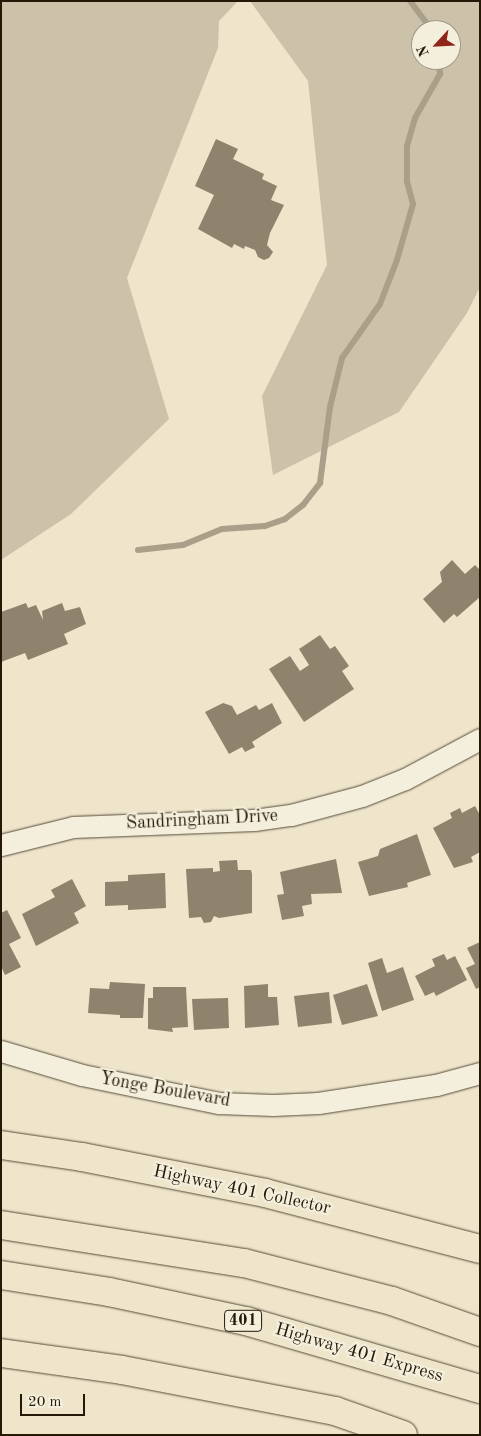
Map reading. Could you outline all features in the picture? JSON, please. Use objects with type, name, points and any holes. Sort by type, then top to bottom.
[{"type":"highway","name":"Highway 401 Collector","points":[[1,1144],[82,1156],[265,1193],[480,1249]]},
{"type":"highway","points":[[1,1225],[244,1263],[392,1301],[480,1332]]},
{"type":"highway","name":"Highway 401 Express","points":[[1,1275],[109,1292],[246,1321],[480,1389]]},
{"type":"highway","points":[[1,1353],[122,1370],[335,1411],[403,1435]]},
{"type":"street","name":"Sandringham Drive","points":[[1,845],[73,827],[254,820],[291,815],[362,796],[397,783],[467,749],[480,740]]},
{"type":"street","name":"Yonge Boulevard","points":[[1,1051],[128,1084],[219,1103],[264,1105],[318,1103],[436,1086],[480,1073]]},
{"type":"shaded area","points":[[1,1],[238,1],[219,21],[218,48],[127,278],[169,419],[71,514],[1,560]]},
{"type":"shaded area","points":[[250,1],[480,1],[480,287],[467,313],[399,412],[273,475],[262,396],[327,265],[308,81]]},
{"type":"building","points":[[216,139],[238,149],[233,159],[264,174],[262,179],[277,186],[271,200],[284,205],[270,233],[267,245],[273,252],[269,258],[264,260],[258,257],[255,250],[245,246],[244,249],[234,244],[232,248],[198,229],[214,195],[195,186]]},
{"type":"building","points":[[452,560],[465,574],[475,565],[480,570],[480,597],[457,617],[454,614],[444,623],[423,599],[442,582],[440,572]]},
{"type":"building","points":[[26,603],[28,608],[36,605],[43,620],[42,611],[62,603],[65,611],[80,607],[86,624],[64,634],[68,644],[28,660],[25,653],[1,662],[1,612]]},
{"type":"building","points":[[320,635],[330,649],[335,646],[349,666],[342,671],[354,689],[304,722],[269,669],[290,656],[300,671],[309,665],[299,649]]},
{"type":"building","points":[[223,703],[232,706],[237,715],[256,705],[259,710],[272,703],[282,723],[252,742],[255,747],[245,752],[242,747],[229,754],[205,712]]},
{"type":"building","points":[[475,806],[480,815],[480,852],[471,857],[473,862],[454,868],[433,828],[452,818],[450,813],[460,808],[462,813]]},
{"type":"building","points":[[417,834],[431,875],[407,883],[408,887],[369,896],[358,862],[378,856],[380,849]]},
{"type":"building","points":[[336,859],[342,893],[311,894],[312,904],[302,906],[304,916],[282,920],[277,895],[284,894],[280,872]]},
{"type":"building","points":[[237,860],[238,870],[251,870],[252,913],[219,918],[214,916],[211,922],[204,923],[201,917],[189,918],[186,869],[213,868],[213,872],[220,871],[219,861]]},
{"type":"building","points":[[165,873],[166,908],[128,910],[128,905],[105,906],[105,882],[128,881],[128,875]]},
{"type":"building","points":[[72,879],[86,906],[74,913],[79,923],[36,946],[22,914],[55,897],[51,890]]},
{"type":"building","points":[[7,910],[21,938],[9,944],[21,967],[5,975],[1,966],[1,913]]},
{"type":"building","points":[[480,942],[480,987],[476,989],[466,968],[475,964],[467,948]]},
{"type":"building","points":[[444,954],[447,960],[455,956],[467,980],[436,996],[434,992],[425,996],[415,976],[435,966],[432,959]]},
{"type":"building","points":[[382,958],[387,973],[403,967],[414,1000],[382,1011],[368,963]]},
{"type":"building","points":[[110,982],[145,984],[143,1018],[120,1018],[120,1015],[88,1013],[90,988],[109,989]]},
{"type":"building","points":[[268,984],[268,997],[277,997],[279,1025],[245,1028],[244,986]]},
{"type":"building","points":[[367,984],[378,1016],[342,1025],[333,995]]},
{"type":"building","points":[[153,987],[186,987],[188,1027],[172,1028],[173,1032],[148,1029],[148,998],[153,998]]},
{"type":"building","points":[[329,992],[332,1023],[298,1027],[294,996]]},
{"type":"building","points":[[228,998],[229,1028],[194,1030],[192,999]]},
{"type":"waterway","points":[[410,1],[424,20]]},
{"type":"waterway","points":[[138,550],[183,545],[222,529],[265,526],[285,519],[303,505],[320,483],[330,407],[342,358],[380,304],[397,260],[413,204],[407,181],[407,146],[415,118],[440,74],[440,70]]}]
